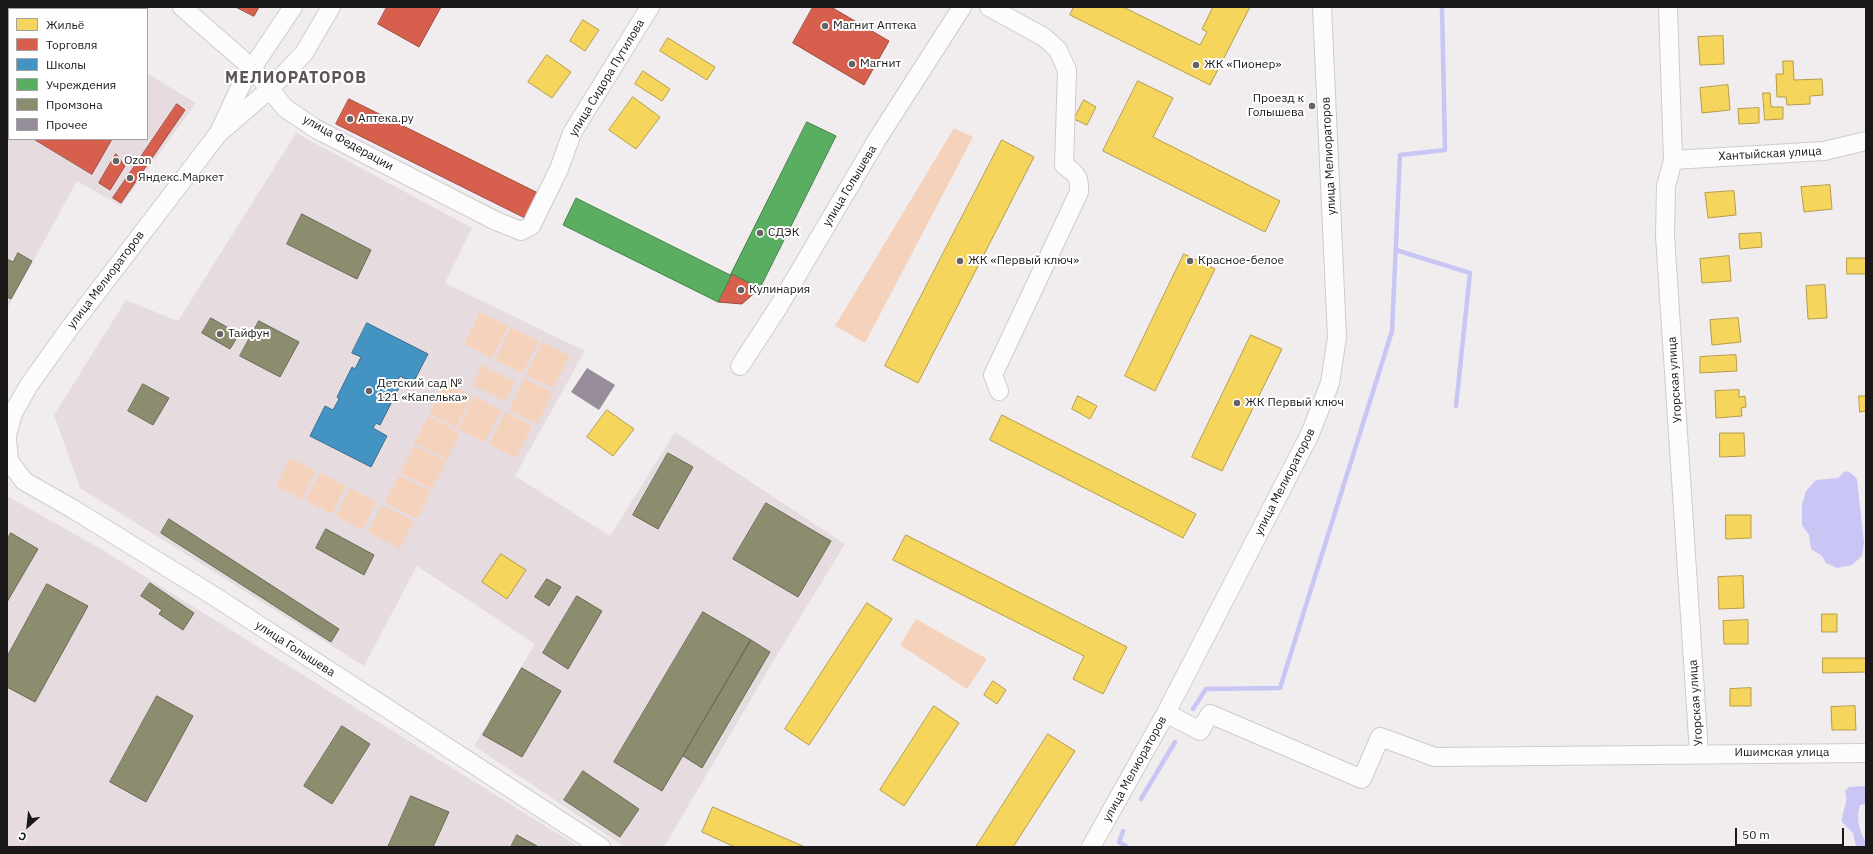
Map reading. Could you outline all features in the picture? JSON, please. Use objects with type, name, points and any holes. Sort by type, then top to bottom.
[{"type":"street","name":"улица Федерации","points":[[182,7],[252,68],[285,108],[316,129],[496,221],[520,231]]},
{"type":"street","name":"улица Мелиораторов","points":[[218,134],[239,89],[293,7]]},
{"type":"street","name":"улица Мелиораторов","points":[[7,435],[12,413],[29,385],[73,323],[218,134],[270,89],[304,53],[331,7]]},
{"type":"street","name":"улица Сидора Путилова","points":[[520,231],[531,226],[559,169],[572,133],[650,7]]},
{"type":"street","name":"улица Голышева","points":[[740,366],[779,306],[878,138],[962,7]]},
{"type":"street","points":[[989,7],[1044,37],[1058,50],[1067,70],[1064,165],[1075,173],[1080,181],[1079,192],[993,375],[999,392]]},
{"type":"street","name":"улица Мелиораторов","points":[[1091,847],[1166,713],[1310,434],[1330,383],[1337,337],[1322,7]]},
{"type":"street","name":"Угорская улица","points":[[1668,7],[1673,160],[1666,186],[1665,235],[1699,753]]},
{"type":"street","name":"Хантыйская улица","points":[[1673,160],[1824,151],[1866,141]]},
{"type":"street","name":"улица Голышева","points":[[7,439],[9,460],[24,481],[73,509],[216,598],[601,847]]},
{"type":"street","name":"Ишимская улица","points":[[1166,713],[1200,731],[1210,714],[1362,779],[1380,737],[1435,757],[1699,753],[1866,753]]},
{"type":"shaded area","points":[[7,7],[41,7],[42,8],[8,8],[8,140],[148,140],[148,74],[196,103],[121,206],[77,181],[7,309]]},
{"type":"shaded area","points":[[954,128],[973,137],[865,343],[835,326]]},
{"type":"shaded area","points":[[296,133],[472,228],[445,283],[585,351],[515,476],[610,536],[675,432],[845,544],[777,655],[664,847],[625,847],[474,746],[535,644],[417,566],[364,666],[80,488],[54,415],[126,300],[178,321]]},
{"type":"shaded area","points":[[480,312],[508,326],[492,358],[464,344]]},
{"type":"shaded area","points":[[511,327],[539,341],[522,373],[495,360]]},
{"type":"shaded area","points":[[542,342],[570,356],[553,388],[526,375]]},
{"type":"shaded area","points":[[482,365],[515,381],[505,401],[472,385]]},
{"type":"shaded area","points":[[525,378],[553,392],[537,424],[509,410]]},
{"type":"shaded area","points":[[445,382],[472,396],[456,428],[429,414]]},
{"type":"shaded area","points":[[474,396],[501,410],[485,442],[458,429]]},
{"type":"shaded area","points":[[505,412],[532,426],[516,458],[489,444]]},
{"type":"shaded area","points":[[428,416],[460,433],[447,460],[414,443]]},
{"type":"shaded area","points":[[414,445],[446,462],[432,489],[400,473]]},
{"type":"shaded area","points":[[290,458],[316,471],[302,499],[276,486]]},
{"type":"shaded area","points":[[320,473],[346,486],[332,514],[305,500]]},
{"type":"shaded area","points":[[399,475],[431,491],[417,519],[385,502]]},
{"type":"shaded area","points":[[350,488],[377,502],[362,530],[336,516]]},
{"type":"shaded area","points":[[7,496],[101,549],[579,847],[7,847]]},
{"type":"shaded area","points":[[382,505],[414,521],[400,549],[368,532]]},
{"type":"shaded area","points":[[916,619],[987,659],[967,689],[900,645]]},
{"type":"water","points":[[1845,471],[1851,473],[1857,479],[1864,543],[1862,556],[1852,565],[1837,568],[1826,563],[1822,556],[1811,549],[1809,535],[1802,525],[1802,505],[1806,491],[1816,480],[1838,478]]},
{"type":"water","points":[[1866,786],[1866,804],[1860,805],[1858,815],[1859,826],[1866,847],[1856,847],[1853,833],[1842,822],[1846,803],[1845,791],[1849,787]]},
{"type":"building: Жильё","name":"ЖК «Пионер»","points":[[1074,7],[1123,7],[1200,45],[1207,32],[1202,29],[1213,7],[1250,7],[1210,85],[1070,15]]},
{"type":"building: Жильё","points":[[583,20],[599,30],[585,51],[570,41]]},
{"type":"building: Жильё","points":[[1723,36],[1724,64],[1700,65],[1698,37]]},
{"type":"building: Жильё","points":[[668,38],[715,67],[707,80],[660,51]]},
{"type":"building: Жильё","points":[[547,55],[571,72],[552,98],[528,82]]},
{"type":"building: Жильё","points":[[1783,61],[1793,61],[1794,80],[1822,79],[1823,95],[1810,96],[1810,104],[1787,105],[1786,97],[1777,97],[1776,74],[1783,74]]},
{"type":"building: Жильё","points":[[643,71],[670,89],[662,101],[635,84]]},
{"type":"building: Жильё","points":[[1138,81],[1173,98],[1153,137],[1280,201],[1265,232],[1103,151]]},
{"type":"building: Жильё","points":[[1728,85],[1730,110],[1702,113],[1700,88]]},
{"type":"building: Жильё","points":[[1763,93],[1770,93],[1771,107],[1783,107],[1783,119],[1765,120]]},
{"type":"building: Жильё","points":[[633,97],[660,117],[636,149],[609,130]]},
{"type":"building: Жильё","points":[[1084,100],[1096,107],[1087,125],[1074,119]]},
{"type":"building: Жильё","points":[[1759,108],[1759,123],[1739,124],[1738,109]]},
{"type":"building: Жильё","name":"ЖК «Первый ключ»","points":[[1002,140],[1034,157],[918,383],[885,366]]},
{"type":"building: Жильё","points":[[1830,185],[1832,209],[1804,212],[1801,187]]},
{"type":"building: Жильё","points":[[1734,191],[1736,215],[1708,218],[1705,193]]},
{"type":"building: Жильё","points":[[1761,233],[1762,247],[1740,249],[1739,234]]},
{"type":"building: Жильё","points":[[1184,254],[1215,269],[1155,391],[1125,376]]},
{"type":"building: Жильё","points":[[1729,256],[1731,281],[1702,283],[1700,259]]},
{"type":"building: Жильё","points":[[1847,258],[1866,258],[1866,274],[1847,274]]},
{"type":"building: Жильё","points":[[1825,285],[1827,318],[1808,319],[1806,286]]},
{"type":"building: Жильё","points":[[1738,318],[1741,342],[1712,345],[1710,320]]},
{"type":"building: Жильё","name":"ЖК Первый ключ","points":[[1251,335],[1282,349],[1222,471],[1192,457]]},
{"type":"building: Жильё","points":[[1736,355],[1737,371],[1700,373],[1700,357]]},
{"type":"building: Жильё","points":[[1739,390],[1739,397],[1745,396],[1746,407],[1741,408],[1742,416],[1716,418],[1715,391]]},
{"type":"building: Жильё","points":[[1078,396],[1097,406],[1090,419],[1072,409]]},
{"type":"building: Жильё","points":[[1859,396],[1866,396],[1866,411],[1860,412]]},
{"type":"building: Жильё","points":[[607,410],[634,429],[613,456],[587,437]]},
{"type":"building: Жильё","points":[[1002,415],[1196,514],[1183,538],[990,440]]},
{"type":"building: Жильё","points":[[1720,433],[1744,433],[1745,456],[1720,457]]},
{"type":"building: Жильё","points":[[1726,515],[1751,515],[1751,538],[1726,539]]},
{"type":"building: Жильё","points":[[906,535],[1127,647],[1103,694],[1073,679],[1084,656],[893,560]]},
{"type":"building: Жильё","points":[[501,554],[526,570],[507,599],[482,582]]},
{"type":"building: Жильё","points":[[1743,576],[1744,608],[1719,609],[1718,577]]},
{"type":"building: Жильё","points":[[867,603],[892,619],[809,745],[785,729]]},
{"type":"building: Жильё","points":[[1822,614],[1837,614],[1837,632],[1822,632]]},
{"type":"building: Жильё","points":[[1748,620],[1748,644],[1724,644],[1723,621]]},
{"type":"building: Жильё","points":[[1823,658],[1866,658],[1866,672],[1823,673]]},
{"type":"building: Жильё","points":[[993,681],[1006,690],[997,704],[984,695]]},
{"type":"building: Жильё","points":[[1751,688],[1751,706],[1730,706],[1730,689]]},
{"type":"building: Жильё","points":[[934,706],[959,723],[904,806],[880,790]]},
{"type":"building: Жильё","points":[[1855,706],[1856,730],[1832,730],[1831,707]]},
{"type":"building: Жильё","points":[[1048,734],[1075,751],[1013,847],[976,847]]},
{"type":"building: Жильё","points":[[713,807],[805,847],[735,847],[702,832]]},
{"type":"building: Торговля","points":[[236,7],[259,7],[254,16]]},
{"type":"building: Торговля","points":[[387,7],[441,7],[419,47],[378,24]]},
{"type":"building: Торговля","name":"Магнит","points":[[813,7],[831,7],[889,41],[864,85],[793,43]]},
{"type":"building: Торговля","points":[[349,99],[540,194],[527,219],[336,124]]},
{"type":"building: Торговля","points":[[177,104],[185,110],[121,203],[113,198]]},
{"type":"building: Торговля","points":[[36,140],[111,140],[92,174]]},
{"type":"building: Торговля","points":[[116,154],[125,166],[110,190],[99,183]]},
{"type":"building: Торговля","points":[[732,274],[760,288],[742,304],[718,302]]},
{"type":"building: Школы","name":"Детский сад № 121 «Капелька»","points":[[367,323],[428,354],[413,383],[400,376],[397,382],[401,384],[380,425],[376,423],[373,428],[387,436],[371,467],[310,436],[325,406],[333,410],[339,399],[337,397],[352,367],[355,369],[361,357],[352,353]]},
{"type":"building: Учреждения","points":[[807,122],[836,136],[760,288],[732,274],[718,302],[563,225],[576,198],[730,275]]},
{"type":"building: Промзона","points":[[302,214],[371,250],[357,279],[287,244]]},
{"type":"building: Промзона","points":[[18,253],[32,261],[11,299],[7,297],[7,259],[13,262]]},
{"type":"building: Промзона","name":"Тайфун","points":[[211,318],[239,334],[230,349],[202,333]]},
{"type":"building: Промзона","points":[[259,321],[299,342],[280,377],[240,356]]},
{"type":"building: Промзона","points":[[143,384],[169,398],[153,425],[128,411]]},
{"type":"building: Промзона","points":[[668,453],[693,467],[658,529],[633,515]]},
{"type":"building: Промзона","points":[[766,503],[831,541],[798,597],[733,559]]},
{"type":"building: Промзона","points":[[169,519],[339,629],[331,642],[161,533]]},
{"type":"building: Промзона","points":[[326,529],[374,555],[364,575],[316,548]]},
{"type":"building: Промзона","points":[[11,533],[38,549],[7,602],[7,540]]},
{"type":"building: Промзона","points":[[547,579],[561,587],[549,606],[535,597]]},
{"type":"building: Промзона","points":[[150,583],[194,613],[183,630],[159,614],[162,610],[141,596]]},
{"type":"building: Промзона","points":[[47,584],[88,606],[35,702],[7,687],[7,657]]},
{"type":"building: Промзона","points":[[577,596],[602,611],[568,669],[543,653]]},
{"type":"building: Промзона","points":[[703,612],[751,640],[662,791],[614,762]]},
{"type":"building: Промзона","points":[[751,640],[770,652],[702,768],[683,756]]},
{"type":"building: Промзона","points":[[522,668],[561,691],[522,757],[483,735]]},
{"type":"building: Промзона","points":[[157,696],[193,716],[146,802],[110,782]]},
{"type":"building: Промзона","points":[[342,726],[370,744],[332,804],[304,786]]},
{"type":"building: Промзона","points":[[583,771],[639,809],[620,837],[564,800]]},
{"type":"building: Промзона","points":[[411,796],[449,812],[433,847],[388,847]]},
{"type":"building: Промзона","points":[[517,835],[537,846],[511,847]]},
{"type":"building: Прочее","points":[[587,368],[615,385],[599,410],[571,392]]},
{"type":"waterway","points":[[1193,709],[1206,689],[1280,688],[1392,331],[1400,155],[1445,150],[1442,7]]},
{"type":"waterway","points":[[1396,250],[1470,273],[1456,406]]},
{"type":"waterway","points":[[1141,799],[1175,742]]},
{"type":"waterway","points":[[1123,831],[1119,842],[1127,847]]},
{"type":"place","name":"Магнит Аптека","points":[[825,26]]},
{"type":"place","name":"Магнит","points":[[852,64]]},
{"type":"place","name":"ЖК «Пионер»","points":[[1196,65]]},
{"type":"place","name":"Проезд к Голышева","points":[[1312,106]]},
{"type":"place","name":"Аптека.ру","points":[[350,119]]},
{"type":"place","name":"Ozon","points":[[116,161]]},
{"type":"place","name":"Яндекс.Маркет","points":[[130,178]]},
{"type":"place","name":"СДЭК","points":[[760,233]]},
{"type":"place","name":"ЖК «Первый ключ»","points":[[960,261]]},
{"type":"place","name":"Красное-белое","points":[[1190,261]]},
{"type":"place","name":"Кулинария","points":[[741,290]]},
{"type":"place","name":"Тайфун","points":[[220,334]]},
{"type":"place","name":"Детский сад № 121 «Капелька»","points":[[369,391]]},
{"type":"place","name":"ЖК Первый ключ","points":[[1237,403]]},
{"type":"district","name":"МЕЛИОРАТОРОВ","points":[[296,78]]}]
